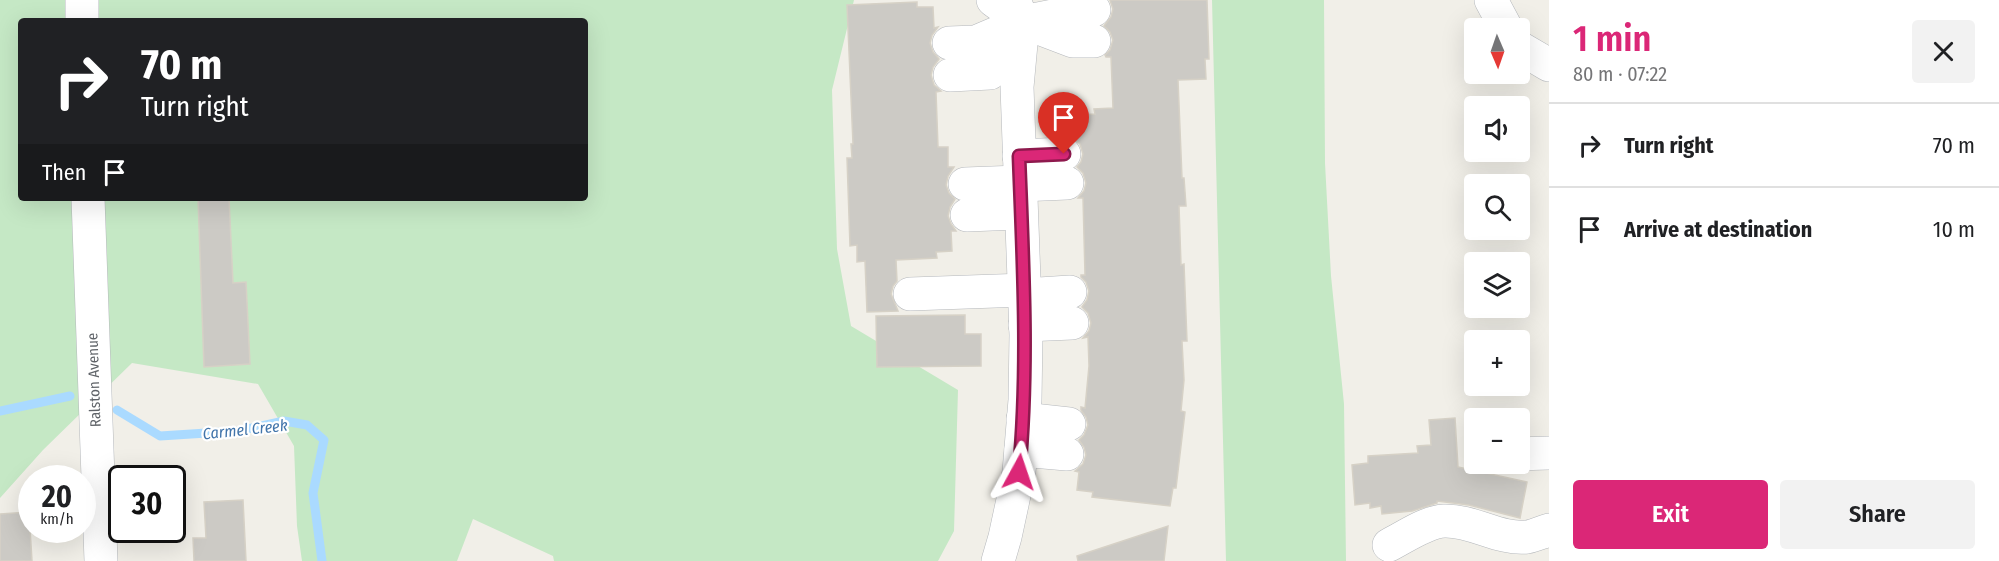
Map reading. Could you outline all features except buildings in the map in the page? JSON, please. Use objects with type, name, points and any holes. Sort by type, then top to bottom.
[{"type":"street","points":[[81,0],[82,18]]},
{"type":"street","points":[[993,0],[1025,5],[1073,41],[1094,26]]},
{"type":"street","points":[[949,43],[976,42],[1025,5]]},
{"type":"street","points":[[950,75],[990,73],[1025,5]]},
{"type":"street","points":[[998,561],[1017,483],[1022,435],[1024,303],[1017,87],[1025,5]]},
{"type":"street","points":[[1530,54],[1549,65]]},
{"type":"street","points":[[966,200],[1065,168]]},
{"type":"street","name":"Ralston Avenue","points":[[88,201],[100,561]]},
{"type":"street","points":[[910,294],[1071,307]]},
{"type":"street","points":[[1022,435],[1068,439]]},
{"type":"street","points":[[1530,454],[1549,453]]},
{"type":"street","points":[[1389,545],[1426,526],[1442,521],[1461,522],[1510,536],[1527,537],[1549,530]]},
{"type":"green space","points":[[0,0],[854,0],[832,90],[837,249],[851,326],[958,390],[954,531],[938,561],[554,561],[553,556],[473,519],[457,561],[302,561],[297,526],[294,446],[258,384],[132,363],[30,465],[18,465],[18,478],[0,498]]},
{"type":"green space","points":[[1212,0],[1324,0],[1325,163],[1331,276],[1344,404],[1346,561],[1226,561]]},
{"type":"waterway","name":"Carmel Creek","points":[[0,411],[70,396]]},
{"type":"waterway","name":"Carmel Creek","points":[[117,410],[160,436],[238,431],[284,421],[307,425],[324,440],[313,493],[322,561]]},
{"type":"route","points":[[1019,472],[1025,400],[1026,335],[1019,156],[1064,154]]}]
